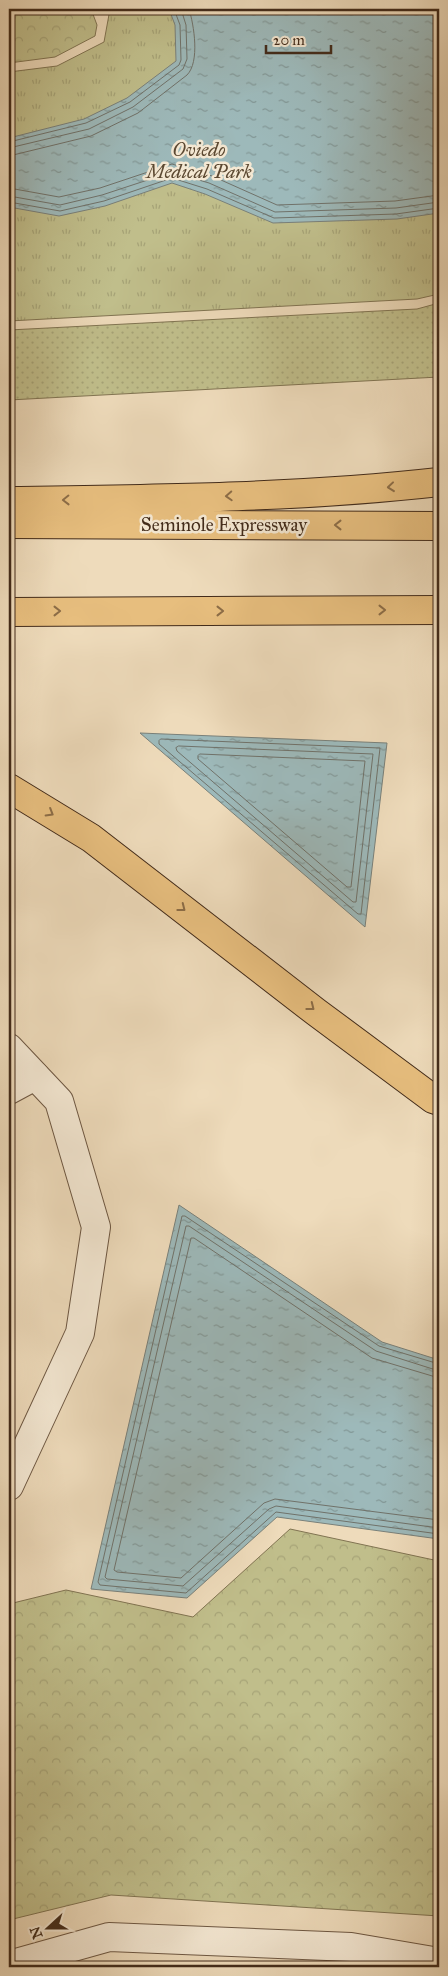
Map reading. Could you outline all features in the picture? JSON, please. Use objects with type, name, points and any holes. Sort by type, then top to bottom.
[{"type":"highway","points":[[9,501],[208,497],[366,490],[439,482]]},
{"type":"highway","name":"Seminole Expressway","points":[[9,524],[439,526]]},
{"type":"highway","points":[[9,612],[439,610]]},
{"type":"highway","points":[[9,788],[91,838],[324,1017],[439,1102]]},
{"type":"lane","points":[[9,1048],[59,1101],[96,1227],[80,1333],[9,1486]]},
{"type":"lane","points":[[9,1090],[35,1076]]},
{"type":"lane","points":[[9,1965],[109,1936],[266,1956],[351,1947],[439,1962]]},
{"type":"green space","points":[[9,9],[91,9],[97,25],[95,36],[55,57],[9,63]]},
{"type":"green space","name":"Oviedo Medical Park","points":[[110,9],[439,9],[439,294],[417,299],[9,321],[9,72],[57,66],[104,42]]},
{"type":"green space","points":[[439,303],[439,377],[9,400],[9,330],[417,309]]},
{"type":"green space","points":[[290,1529],[434,1560],[439,1563],[439,1916],[111,1895],[9,1920],[9,1604],[66,1590],[193,1617]]},
{"type":"water","points":[[169,9],[439,9],[439,213],[397,219],[273,223],[205,194],[172,183],[105,206],[59,216],[9,207],[9,138],[84,119],[127,98],[176,61],[175,25]]},
{"type":"water","points":[[140,733],[387,743],[365,927]]},
{"type":"water","points":[[179,1205],[382,1342],[439,1360],[439,1539],[277,1517],[187,1598],[91,1589]]}]
